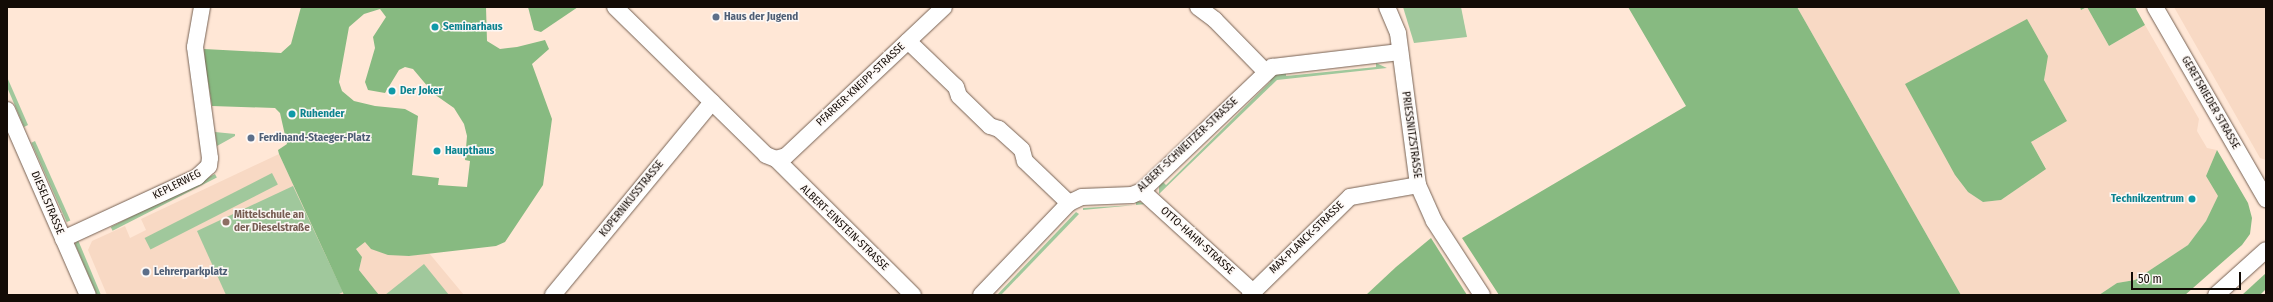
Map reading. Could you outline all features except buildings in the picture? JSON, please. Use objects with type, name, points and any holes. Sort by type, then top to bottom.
[{"type":"street","name":"KEPLERWEG","points":[[63,239],[197,177],[209,166],[210,158],[195,47],[202,7]]},
{"type":"street","points":[[615,7],[766,155],[776,159]]},
{"type":"street","name":"PFARRER-KNEIPP-STRASSE","points":[[776,159],[786,156],[944,7]]},
{"type":"street","points":[[1198,7],[1215,20],[1266,71]]},
{"type":"street","name":"PRIESSNITZSTRASSE","points":[[1387,7],[1394,22],[1400,52],[1418,186],[1434,220],[1482,295]]},
{"type":"street","name":"GERETSRIEDER STRASSE","points":[[2155,7],[2266,199]]},
{"type":"street","points":[[908,41],[956,87],[959,96],[990,126],[999,129],[1022,150],[1026,161],[1069,203]]},
{"type":"street","name":"ALBERT-SCHWEITZER-STRASSE","points":[[981,295],[1069,203],[1082,197],[1132,194],[1142,191],[1266,71],[1284,64],[1400,52]]},
{"type":"street","name":"KOPERNIKUSSTRASSE","points":[[553,295],[712,102]]},
{"type":"street","name":"DIESELSTRASSE","points":[[7,110],[88,295]]},
{"type":"street","name":"ALBERT-EINSTEIN-STRASSE","points":[[776,159],[913,295]]},
{"type":"street","name":"MAX-PLANCK-STRASSE","points":[[1251,293],[1350,196],[1418,186]]},
{"type":"street","name":"OTTO-HAHN-STRASSE","points":[[1142,191],[1251,293]]},
{"type":"street","points":[[2216,295],[2266,250]]},
{"type":"shaded area","points":[[1797,7],[2080,7],[2082,10],[2087,7],[2109,46],[2145,25],[2199,119],[2197,131],[2207,148],[2217,150],[2206,176],[2219,196],[2206,221],[2188,245],[2135,280],[2117,283],[2099,295],[1961,295]],"holes":[[[2047,56],[2044,80],[2067,121],[2031,142],[2046,168],[2001,200],[1983,202],[1968,192],[1955,175]]]},
{"type":"shaded area","points":[[2174,7],[2266,7],[2266,160],[2260,158]]},
{"type":"shaded area","name":"Mittelschule an der Dieselstraße","points":[[279,154],[344,295],[107,295],[88,250],[92,241],[125,226],[130,238],[146,230],[141,219]]},
{"type":"shaded area","points":[[365,241],[409,256],[429,253],[464,295],[379,295],[359,270],[362,257],[356,249]]},
{"type":"green space","points":[[301,7],[486,7],[487,41],[500,49],[517,47],[545,40],[549,49],[532,64],[552,119],[543,185],[505,242],[496,246],[409,256],[388,255],[371,249],[365,242],[356,249],[362,257],[359,270],[379,295],[344,295],[279,154],[278,150],[287,144],[280,113],[275,108],[212,106],[204,49],[281,53],[291,44]],"holes":[[[380,9],[386,17],[373,37],[375,48],[365,82],[368,90],[385,93],[399,70],[405,67],[413,69],[434,94],[454,108],[464,124],[467,136],[465,160],[470,161],[467,187],[438,185],[439,178],[412,175],[418,116],[405,109],[375,106],[354,101],[342,91],[339,82],[349,27],[364,14]]]},
{"type":"green space","points":[[528,7],[578,7],[541,32],[534,30]]},
{"type":"green space","points":[[1403,7],[1461,7],[1467,37],[1414,43]]},
{"type":"green space","points":[[1628,7],[1797,7],[1961,295],[1499,295],[1462,238],[1686,106]]},
{"type":"green space","points":[[2080,7],[2087,7],[2081,10]]},
{"type":"green space","points":[[2087,7],[2135,7],[2145,25],[2109,46]]},
{"type":"green space","points":[[2027,19],[2048,56],[2044,80],[2067,121],[2031,142],[2046,169],[2001,200],[1983,202],[1968,192],[1955,175],[1905,84]]},
{"type":"green space","points":[[1376,63],[1387,68],[1277,80],[1159,194],[1159,185],[1163,182],[1166,185],[1270,82],[1272,76],[1286,72],[1286,76],[1376,67]]},
{"type":"green space","points":[[7,77],[28,125],[24,127],[7,87]]},
{"type":"green space","points":[[215,132],[235,134],[235,136],[217,146]]},
{"type":"green space","points":[[35,141],[70,220],[67,222],[31,143]]},
{"type":"green space","points":[[2217,150],[2248,203],[2252,218],[2250,234],[2242,245],[2185,295],[2099,295],[2117,283],[2135,280],[2188,245],[2206,221],[2218,196],[2206,176]]},
{"type":"green space","points":[[272,173],[278,185],[150,250],[145,238]]},
{"type":"green space","points":[[215,174],[217,178],[113,231],[111,227]]},
{"type":"green space","points":[[293,186],[343,292],[337,295],[226,295],[197,231]]},
{"type":"green space","points":[[1136,201],[1146,204],[1136,205]]},
{"type":"green space","points":[[1135,205],[1083,210],[1083,208]]},
{"type":"green space","points":[[1076,212],[1079,214],[1001,295],[997,295]]},
{"type":"green space","points":[[1431,238],[1467,295],[1366,295],[1396,267]]},
{"type":"green space","points":[[78,240],[101,295],[97,295],[75,244]]},
{"type":"green space","points":[[424,264],[449,295],[385,295]]},
{"type":"green space","points":[[2266,273],[2266,289],[2260,295],[2242,295]]},
{"type":"place","name":"Haus der Jugend","points":[[716,17]]},
{"type":"place","name":"Seminarhaus","points":[[435,27]]},
{"type":"place","name":"Der Joker","points":[[392,91]]},
{"type":"place","name":"Ruhender","points":[[292,114]]},
{"type":"place","name":"Ferdinand-Staeger-Platz","points":[[251,138]]},
{"type":"place","name":"Haupthaus","points":[[437,151]]},
{"type":"place","name":"Technikzentrum","points":[[2192,199]]},
{"type":"place","name":"Mittelschule an der Dieselstraße","points":[[226,222]]},
{"type":"place","name":"Lehrerparkplatz","points":[[146,272]]}]
